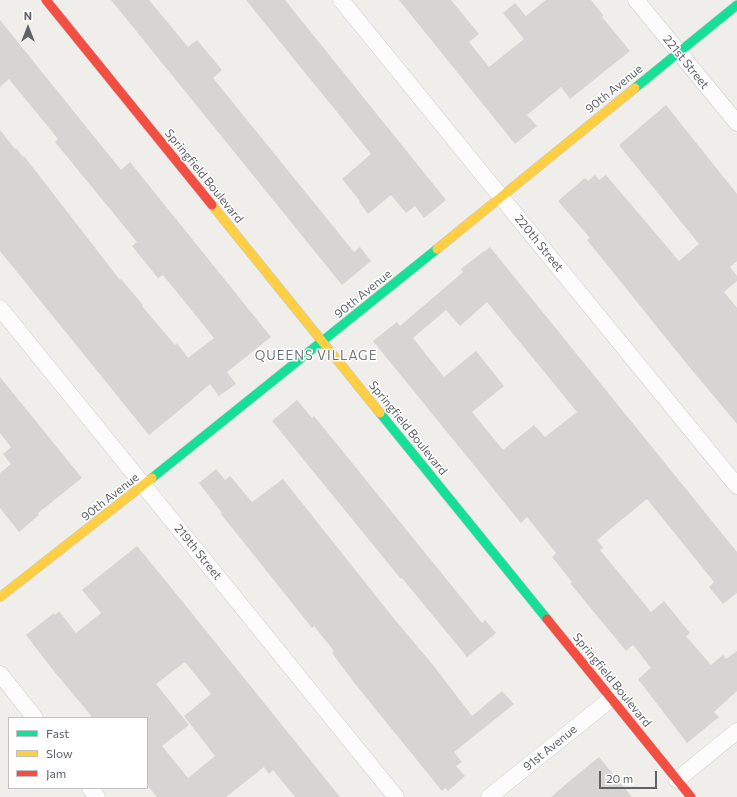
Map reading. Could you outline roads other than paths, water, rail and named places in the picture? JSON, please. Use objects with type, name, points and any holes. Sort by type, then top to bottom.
[{"type":"main road","name":"Springfield Boulevard","points":[[46,0],[691,797]]},
{"type":"main road","name":"90th Avenue","points":[[0,597],[144,486],[324,342],[737,5]]},
{"type":"street","name":"220th Street","points":[[341,0],[737,486]]},
{"type":"street","name":"221st Street","points":[[636,0],[737,123]]},
{"type":"street","name":"219th Street","points":[[0,308],[396,797]]},
{"type":"street","points":[[0,674],[34,717]]},
{"type":"street","name":"91st Avenue","points":[[488,797],[612,698]]},
{"type":"street","points":[[677,780],[737,731]]},
{"type":"street","points":[[91,789],[98,797]]},
{"type":"district","name":"QUEENS VILLAGE","points":[[316,356]]}]
